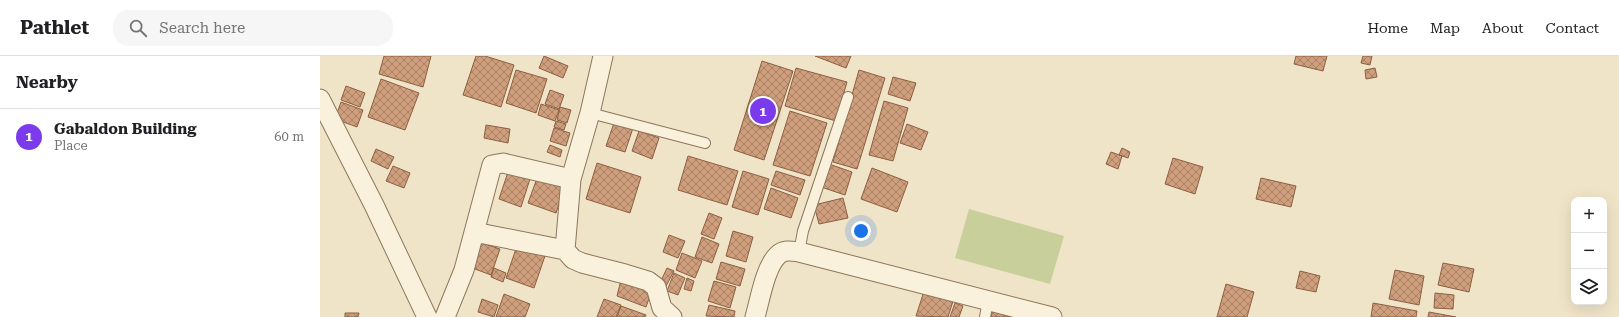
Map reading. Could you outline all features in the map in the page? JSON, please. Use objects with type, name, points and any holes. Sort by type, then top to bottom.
[{"type":"street","points":[[565,250],[571,179],[590,113],[603,56]]},
{"type":"street","points":[[320,98],[374,205],[427,317]]},
{"type":"street","points":[[445,317],[464,270],[492,165],[503,163],[571,179]]},
{"type":"street","points":[[474,232],[565,250],[573,258],[582,263],[648,281],[656,287],[662,308],[672,317]]},
{"type":"street","points":[[755,317],[770,267],[779,254],[787,250],[799,252],[986,309],[1052,317]]},
{"type":"lane","points":[[799,252],[803,231],[848,97]]},
{"type":"lane","points":[[590,113],[705,143]]},
{"type":"green space","points":[[969,209],[1064,236],[1050,284],[955,258]]},
{"type":"building","points":[[384,56],[431,56],[423,87],[379,74]]},
{"type":"building","points":[[476,56],[485,56],[514,65],[501,107],[463,95]]},
{"type":"building","points":[[544,56],[568,66],[563,78],[539,68]]},
{"type":"building","points":[[815,56],[851,56],[846,68]]},
{"type":"building","points":[[1296,56],[1327,56],[1323,71],[1294,64]]},
{"type":"building","points":[[1363,56],[1372,56],[1370,65],[1361,63]]},
{"type":"building","points":[[762,61],[793,71],[764,160],[734,150]]},
{"type":"building","points":[[796,68],[847,82],[836,121],[785,106]]},
{"type":"building","points":[[1375,68],[1377,77],[1366,79],[1365,70]]},
{"type":"building","points":[[516,70],[547,79],[536,113],[506,103]]},
{"type":"building","points":[[859,70],[885,78],[857,169],[833,162]]},
{"type":"building","points":[[893,77],[916,83],[910,101],[888,94]]},
{"type":"building","points":[[381,79],[419,93],[405,130],[368,117]]},
{"type":"building","points":[[346,86],[365,93],[360,107],[341,100]]},
{"type":"building","points":[[550,90],[564,95],[559,109],[545,104]]},
{"type":"building","points":[[884,101],[908,108],[893,161],[869,155]]},
{"type":"building","points":[[341,102],[363,110],[357,127],[335,119]]},
{"type":"building","points":[[541,104],[559,110],[555,121],[538,115]]},
{"type":"building","points":[[560,107],[571,110],[567,123],[557,120]]},
{"type":"building","points":[[790,111],[827,123],[810,176],[773,165]]},
{"type":"building","points":[[556,121],[566,124],[564,130],[554,127]]},
{"type":"building","points":[[614,123],[633,128],[625,152],[606,146]]},
{"type":"building","points":[[907,124],[928,132],[921,150],[900,143]]},
{"type":"building","points":[[486,125],[510,129],[508,143],[484,138]]},
{"type":"building","points":[[554,128],[570,133],[566,146],[550,141]]},
{"type":"building","points":[[639,131],[659,138],[652,159],[632,151]]},
{"type":"building","points":[[550,145],[562,150],[560,157],[547,152]]},
{"type":"building","points":[[1122,148],[1130,152],[1128,158],[1119,155]]},
{"type":"building","points":[[376,149],[394,157],[388,169],[371,161]]},
{"type":"building","points":[[1111,152],[1122,156],[1118,169],[1106,164]]},
{"type":"building","points":[[688,156],[738,171],[727,205],[678,190]]},
{"type":"building","points":[[1173,158],[1203,167],[1195,194],[1165,184]]},
{"type":"building","points":[[597,163],[641,177],[630,213],[586,199]]},
{"type":"building","points":[[829,164],[852,172],[845,195],[821,187]]},
{"type":"building","points":[[393,166],[410,173],[404,188],[386,181]]},
{"type":"building","points":[[872,168],[908,182],[897,212],[861,199]]},
{"type":"building","points":[[743,171],[769,179],[758,215],[732,207]]},
{"type":"building","points":[[776,171],[805,180],[800,195],[771,185]]},
{"type":"building","points":[[508,172],[530,179],[521,207],[499,199]]},
{"type":"building","points":[[539,173],[566,183],[556,213],[528,203]]},
{"type":"building","points":[[1261,178],[1296,186],[1291,207],[1256,199]]},
{"type":"building","points":[[771,188],[798,198],[791,218],[764,209]]},
{"type":"building","points":[[843,198],[848,218],[819,224],[814,205]]},
{"type":"building","points":[[709,213],[722,218],[714,239],[701,234]]},
{"type":"building","points":[[733,231],[753,237],[746,262],[726,256]]},
{"type":"building","points":[[669,235],[685,241],[678,258],[663,252]]},
{"type":"building","points":[[702,237],[719,244],[712,263],[695,257]]},
{"type":"building","points":[[476,241],[500,249],[491,275],[467,266]]},
{"type":"building","points":[[518,243],[546,253],[534,288],[506,278]]},
{"type":"building","points":[[682,253],[702,261],[695,278],[676,270]]},
{"type":"building","points":[[721,262],[745,269],[740,286],[716,279]]},
{"type":"building","points":[[1443,263],[1474,269],[1469,292],[1438,285]]},
{"type":"building","points":[[494,268],[506,273],[503,282],[491,277]]},
{"type":"building","points":[[667,268],[674,271],[665,288],[659,285]]},
{"type":"building","points":[[1395,270],[1424,276],[1419,305],[1389,299]]},
{"type":"building","points":[[1300,271],[1320,276],[1316,292],[1296,288]]},
{"type":"building","points":[[674,273],[685,278],[678,295],[667,291]]},
{"type":"building","points":[[687,278],[694,281],[691,291],[684,289]]},
{"type":"building","points":[[621,280],[652,290],[646,307],[617,296]]},
{"type":"building","points":[[714,281],[736,287],[730,308],[708,301]]},
{"type":"building","points":[[1226,284],[1254,292],[1247,317],[1217,317]]},
{"type":"building","points":[[926,285],[955,295],[948,317],[916,316]]},
{"type":"building","points":[[1435,293],[1454,295],[1453,309],[1434,308]]},
{"type":"building","points":[[504,294],[530,304],[525,317],[496,317]]},
{"type":"building","points":[[482,299],[498,305],[494,317],[478,312]]},
{"type":"building","points":[[604,299],[621,305],[616,317],[597,317]]},
{"type":"building","points":[[955,303],[963,306],[959,317],[950,317]]},
{"type":"building","points":[[1373,303],[1417,311],[1416,317],[1371,317]]},
{"type":"building","points":[[709,305],[735,311],[734,317],[706,316]]},
{"type":"building","points":[[621,306],[646,315],[645,317],[617,317]]},
{"type":"building","points":[[994,306],[1018,317],[991,317]]},
{"type":"building","points":[[1429,312],[1456,317],[1428,317]]},
{"type":"building","points":[[345,313],[359,313],[358,317],[345,317]]},
{"type":"place","name":"Gabaldon Building","points":[[763,111]]}]
